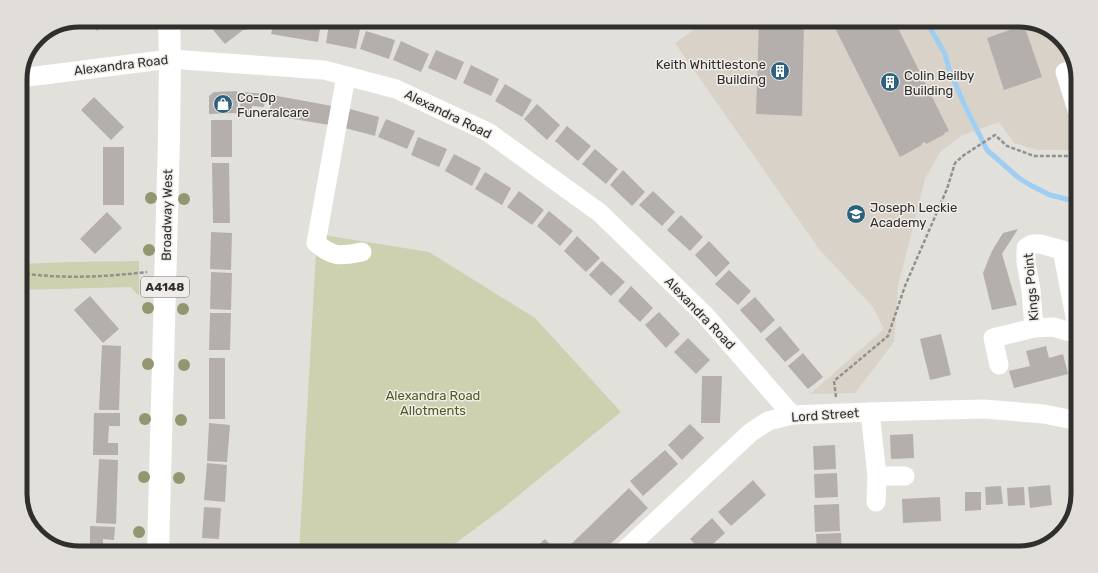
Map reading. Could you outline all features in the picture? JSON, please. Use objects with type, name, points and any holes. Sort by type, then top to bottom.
[{"type":"highway","name":"Broadway West","points":[[158,546],[166,270],[170,59],[169,27]]},
{"type":"street","name":"Alexandra Road","points":[[27,77],[170,59],[324,70],[396,89],[488,132],[600,213],[705,315],[792,415]]},
{"type":"street","points":[[1070,71],[1065,72],[1071,91]]},
{"type":"street","points":[[346,76],[316,243],[325,250],[341,256],[362,252]]},
{"type":"street","name":"Kings Point","points":[[1034,328],[1032,290],[1026,262],[1026,248],[1032,244],[1040,244],[1062,250],[1071,297]]},
{"type":"street","name":"Kings Point","points":[[999,366],[993,338],[1034,328],[1053,327],[1071,331]]},
{"type":"street","name":"Lord Street","points":[[629,546],[750,433],[768,421],[792,415],[984,409],[1071,417]]},
{"type":"street","points":[[870,412],[877,476],[876,502]]},
{"type":"street","points":[[877,476],[905,476]]},
{"type":"path","points":[[838,413],[834,381],[888,336],[905,286],[947,189],[955,163],[964,155],[996,135],[1007,146],[1034,156],[1071,156]]},
{"type":"path","points":[[27,274],[79,277],[120,276],[166,270]]},
{"type":"shaded area","name":"Joseph Leckie Academy","points":[[698,27],[1026,27],[1042,32],[1048,36],[1058,45],[1066,56],[1071,76],[1071,150],[1037,150],[1014,143],[999,122],[961,136],[940,152],[925,179],[898,286],[894,342],[855,393],[810,394],[884,329],[873,307],[819,249],[675,43]]},
{"type":"green space","name":"Alexandra Road Allotments","points":[[317,234],[429,252],[535,318],[621,412],[502,509],[452,546],[299,546]]},
{"type":"green space","points":[[139,261],[139,296],[131,287],[27,290],[27,264]]},
{"type":"building","points":[[93,27],[101,27],[97,31]]},
{"type":"building","points":[[213,27],[247,27],[247,30],[243,30],[225,44],[213,30]]},
{"type":"building","points":[[272,27],[320,27],[318,42],[271,34]]},
{"type":"building","points":[[329,27],[348,27],[360,29],[356,49],[326,43]]},
{"type":"building","name":"Keith Whittlestone Building","points":[[759,27],[804,27],[802,116],[756,114]]},
{"type":"building","name":"Colin Beilby Building","points":[[842,27],[897,27],[949,131],[926,144],[925,142],[921,144],[922,145],[900,157],[836,30]]},
{"type":"building","points":[[1018,27],[1025,27],[1042,77],[1004,90],[987,38]]},
{"type":"building","points":[[366,31],[395,40],[389,59],[360,49]]},
{"type":"building","points":[[401,41],[429,54],[421,72],[393,60]]},
{"type":"building","points":[[436,50],[464,62],[456,80],[428,68]]},
{"type":"building","points":[[471,65],[499,79],[491,96],[463,83]]},
{"type":"building","points":[[505,84],[532,100],[522,117],[495,101]]},
{"type":"building","name":"Co-Op Funeralcare","points":[[237,91],[238,113],[209,114],[209,96],[214,92]]},
{"type":"building","points":[[242,92],[266,94],[264,107],[252,106],[251,114],[239,113]]},
{"type":"building","points":[[272,95],[332,106],[329,125],[269,115]]},
{"type":"building","points":[[94,97],[124,127],[111,140],[81,110]]},
{"type":"building","points":[[537,104],[560,125],[547,140],[524,119]]},
{"type":"building","points":[[350,109],[379,117],[375,136],[345,128]]},
{"type":"building","points":[[386,119],[415,131],[407,149],[378,137]]},
{"type":"building","points":[[211,120],[232,120],[232,157],[211,157]]},
{"type":"building","points":[[567,126],[591,146],[578,161],[555,141]]},
{"type":"building","points":[[418,137],[447,149],[439,167],[411,155]]},
{"type":"building","points":[[103,147],[124,147],[124,205],[103,205]]},
{"type":"building","points":[[595,149],[618,169],[606,184],[582,164]]},
{"type":"building","points":[[454,154],[481,168],[472,186],[445,171]]},
{"type":"building","points":[[212,163],[229,163],[230,223],[213,223]]},
{"type":"building","points":[[623,170],[645,192],[632,206],[610,185]]},
{"type":"building","points":[[485,172],[511,188],[502,205],[475,189]]},
{"type":"building","points":[[519,191],[544,210],[532,225],[507,207]]},
{"type":"building","points":[[653,191],[675,212],[662,226],[639,205]]},
{"type":"building","points":[[549,211],[573,231],[560,246],[537,226]]},
{"type":"building","points":[[107,212],[122,228],[95,254],[80,239]]},
{"type":"building","points":[[681,215],[703,237],[690,251],[667,230]]},
{"type":"building","points":[[1018,229],[1002,254],[1017,305],[992,310],[983,273],[992,251],[1003,233]]},
{"type":"building","points":[[211,232],[232,233],[231,270],[210,269]]},
{"type":"building","points":[[577,236],[600,258],[586,272],[564,251]]},
{"type":"building","points":[[709,241],[730,263],[716,277],[695,255]]},
{"type":"building","points":[[602,261],[625,282],[611,296],[589,275]]},
{"type":"building","points":[[729,270],[751,291],[738,305],[715,284]]},
{"type":"building","points":[[211,272],[232,273],[231,310],[210,309]]},
{"type":"building","points":[[631,286],[653,308],[640,322],[618,301]]},
{"type":"building","points":[[90,296],[119,329],[103,343],[74,310]]},
{"type":"building","points":[[755,297],[775,320],[761,333],[740,310]]},
{"type":"building","points":[[659,312],[680,334],[666,348],[645,325]]},
{"type":"building","points":[[210,313],[231,313],[230,350],[209,350]]},
{"type":"building","points":[[780,326],[800,350],[785,362],[765,339]]},
{"type":"building","points":[[941,334],[951,375],[930,380],[920,339]]},
{"type":"building","points":[[688,338],[710,360],[696,374],[674,352]]},
{"type":"building","points":[[102,345],[121,346],[119,410],[99,410]]},
{"type":"building","points":[[1046,346],[1049,358],[1063,354],[1068,374],[1014,388],[1009,371],[1030,366],[1026,351]]},
{"type":"building","points":[[803,353],[823,377],[808,389],[788,366]]},
{"type":"building","points":[[209,358],[225,358],[225,419],[209,419]]},
{"type":"building","points":[[702,376],[722,376],[720,423],[701,423]]},
{"type":"building","points":[[94,413],[120,413],[120,426],[109,426],[108,443],[118,443],[118,455],[93,455]]},
{"type":"building","points":[[209,423],[230,425],[227,462],[207,461]]},
{"type":"building","points":[[690,424],[704,438],[682,460],[668,445]]},
{"type":"building","points":[[913,434],[914,458],[891,459],[890,435]]},
{"type":"building","points":[[835,445],[836,469],[814,470],[813,446]]},
{"type":"building","points":[[665,450],[678,464],[643,496],[630,481]]},
{"type":"building","points":[[99,459],[118,460],[116,524],[96,523]]},
{"type":"building","points":[[207,463],[227,465],[225,502],[204,500]]},
{"type":"building","points":[[837,473],[838,497],[815,498],[814,474]]},
{"type":"building","points":[[753,480],[766,495],[731,526],[718,512]]},
{"type":"building","points":[[1050,485],[1052,505],[1030,508],[1028,487]]},
{"type":"building","points":[[1001,486],[1003,504],[986,505],[985,487]]},
{"type":"building","points":[[1024,487],[1025,505],[1008,506],[1007,488]]},
{"type":"building","points":[[629,488],[648,508],[608,546],[569,546]]},
{"type":"building","points":[[965,492],[981,492],[981,510],[965,511]]},
{"type":"building","points":[[940,497],[941,521],[903,523],[902,499]]},
{"type":"building","points":[[839,504],[840,531],[815,532],[814,505]]},
{"type":"building","points":[[204,507],[221,508],[219,539],[202,538]]},
{"type":"building","points":[[712,518],[725,533],[711,546],[696,546],[690,539]]},
{"type":"building","points":[[90,526],[115,527],[114,540],[103,539],[103,546],[90,546]]},
{"type":"building","points":[[841,533],[842,546],[817,546],[816,534]]},
{"type":"building","points":[[545,539],[552,546],[537,546]]},
{"type":"waterway","points":[[929,27],[945,54],[949,69],[965,106],[987,150],[1019,178],[1030,185],[1050,195],[1071,200]]},
{"type":"place","name":"Keith Whittlestone Building","points":[[780,71]]},
{"type":"place","name":"Colin Beilby Building","points":[[890,82]]},
{"type":"place","name":"Co-Op Funeralcare","points":[[223,104]]},
{"type":"place","name":"Joseph Leckie Academy","points":[[856,214]]}]
